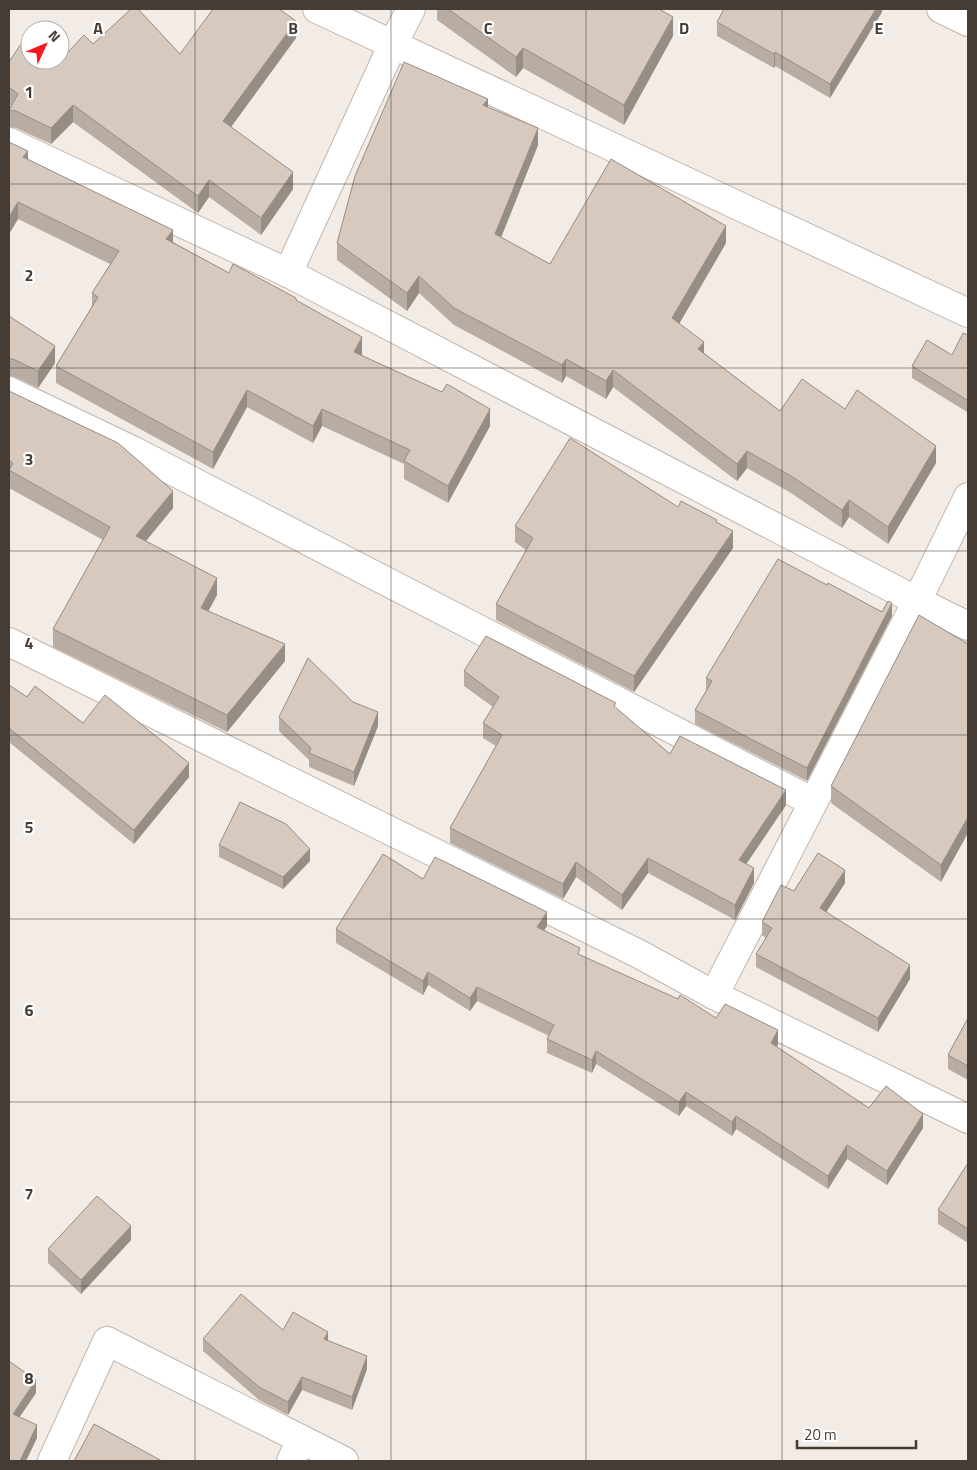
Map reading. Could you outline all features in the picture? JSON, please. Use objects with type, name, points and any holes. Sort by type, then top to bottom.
[{"type":"street","points":[[317,9],[968,313]]},
{"type":"street","points":[[288,273],[393,44],[411,9]]},
{"type":"street","points":[[941,9],[968,22]]},
{"type":"street","points":[[9,142],[288,273],[917,602],[968,626]]},
{"type":"street","points":[[9,391],[134,450],[813,802]]},
{"type":"street","points":[[714,995],[917,602],[968,497]]},
{"type":"street","points":[[9,642],[639,954],[714,995],[968,1119]]},
{"type":"street","points":[[52,1461],[107,1341],[296,1450],[344,1461]]},
{"type":"building","points":[[131,9],[138,9],[180,54],[213,9],[279,9],[296,21],[223,121],[293,172],[261,218],[209,180],[198,196],[73,105],[51,128],[16,111],[9,110],[18,94],[9,87],[9,62],[20,46],[20,70],[70,70],[70,50],[84,35],[93,44]]},
{"type":"building","points":[[448,9],[659,9],[673,17],[624,105],[523,48],[516,57]]},
{"type":"building","points":[[724,9],[876,9],[830,84],[775,52],[774,54],[717,22]]},
{"type":"building","points":[[404,62],[488,99],[483,105],[538,128],[495,234],[550,264],[611,159],[726,226],[672,318],[704,342],[698,349],[780,411],[802,379],[845,409],[857,390],[936,446],[888,527],[849,500],[842,510],[791,476],[747,451],[737,464],[613,370],[606,381],[566,359],[562,365],[454,308],[419,276],[407,293],[337,243],[355,176]]},
{"type":"building","points":[[9,142],[28,151],[23,157],[173,230],[166,239],[229,273],[233,264],[362,337],[354,352],[442,392],[447,384],[490,409],[448,486],[404,461],[410,450],[322,409],[313,426],[247,390],[213,452],[56,366],[98,297],[92,293],[119,251],[18,202],[9,217]]},
{"type":"building","points":[[9,316],[55,346],[38,371],[9,358]]},
{"type":"building","points":[[963,333],[968,335],[967,400],[912,366],[927,340],[952,355]]},
{"type":"building","points":[[9,391],[118,443],[173,491],[136,536],[217,578],[201,608],[285,644],[227,715],[53,629],[110,527],[9,470],[13,463],[9,460]]},
{"type":"building","points":[[570,438],[678,507],[681,501],[717,520],[716,522],[733,531],[634,676],[496,604],[533,538],[515,526]]},
{"type":"building","points":[[778,559],[882,612],[888,601],[892,603],[807,768],[695,710],[712,681],[706,678]]},
{"type":"building","points":[[919,615],[968,644],[968,817],[941,865],[831,786]]},
{"type":"building","points":[[486,636],[616,703],[614,706],[670,754],[680,736],[786,790],[739,860],[754,868],[735,905],[648,858],[622,895],[576,862],[563,884],[450,828],[502,735],[483,723],[499,697],[464,671]]},
{"type":"building","points":[[308,658],[353,702],[378,712],[354,772],[309,753],[311,748],[279,717]]},
{"type":"building","points":[[9,685],[27,697],[35,686],[83,723],[105,695],[189,763],[134,830],[9,728]]},
{"type":"building","points":[[240,802],[286,824],[310,849],[283,877],[219,845]]},
{"type":"building","points":[[818,853],[845,870],[820,908],[910,965],[878,1018],[756,954],[772,928],[762,922],[781,885],[794,891]]},
{"type":"building","points":[[383,854],[423,879],[435,857],[547,912],[537,927],[580,948],[578,954],[678,999],[680,995],[716,1018],[725,1004],[778,1030],[771,1043],[869,1108],[886,1086],[923,1114],[887,1171],[847,1145],[828,1176],[736,1116],[732,1122],[686,1092],[679,1102],[596,1051],[592,1060],[547,1039],[554,1025],[477,987],[470,998],[428,972],[423,981],[336,929]]},
{"type":"building","points":[[968,1018],[968,1066],[948,1055]]},
{"type":"building","points":[[968,1163],[968,1229],[938,1210]]},
{"type":"building","points":[[97,1196],[131,1226],[81,1280],[48,1249]]},
{"type":"building","points":[[241,1294],[283,1330],[293,1312],[328,1332],[324,1339],[367,1356],[352,1397],[302,1377],[288,1402],[259,1387],[203,1339]]},
{"type":"building","points":[[9,1361],[36,1380],[13,1414],[37,1425],[20,1461],[9,1461]]},
{"type":"building","points":[[94,1424],[162,1461],[74,1461]]}]
